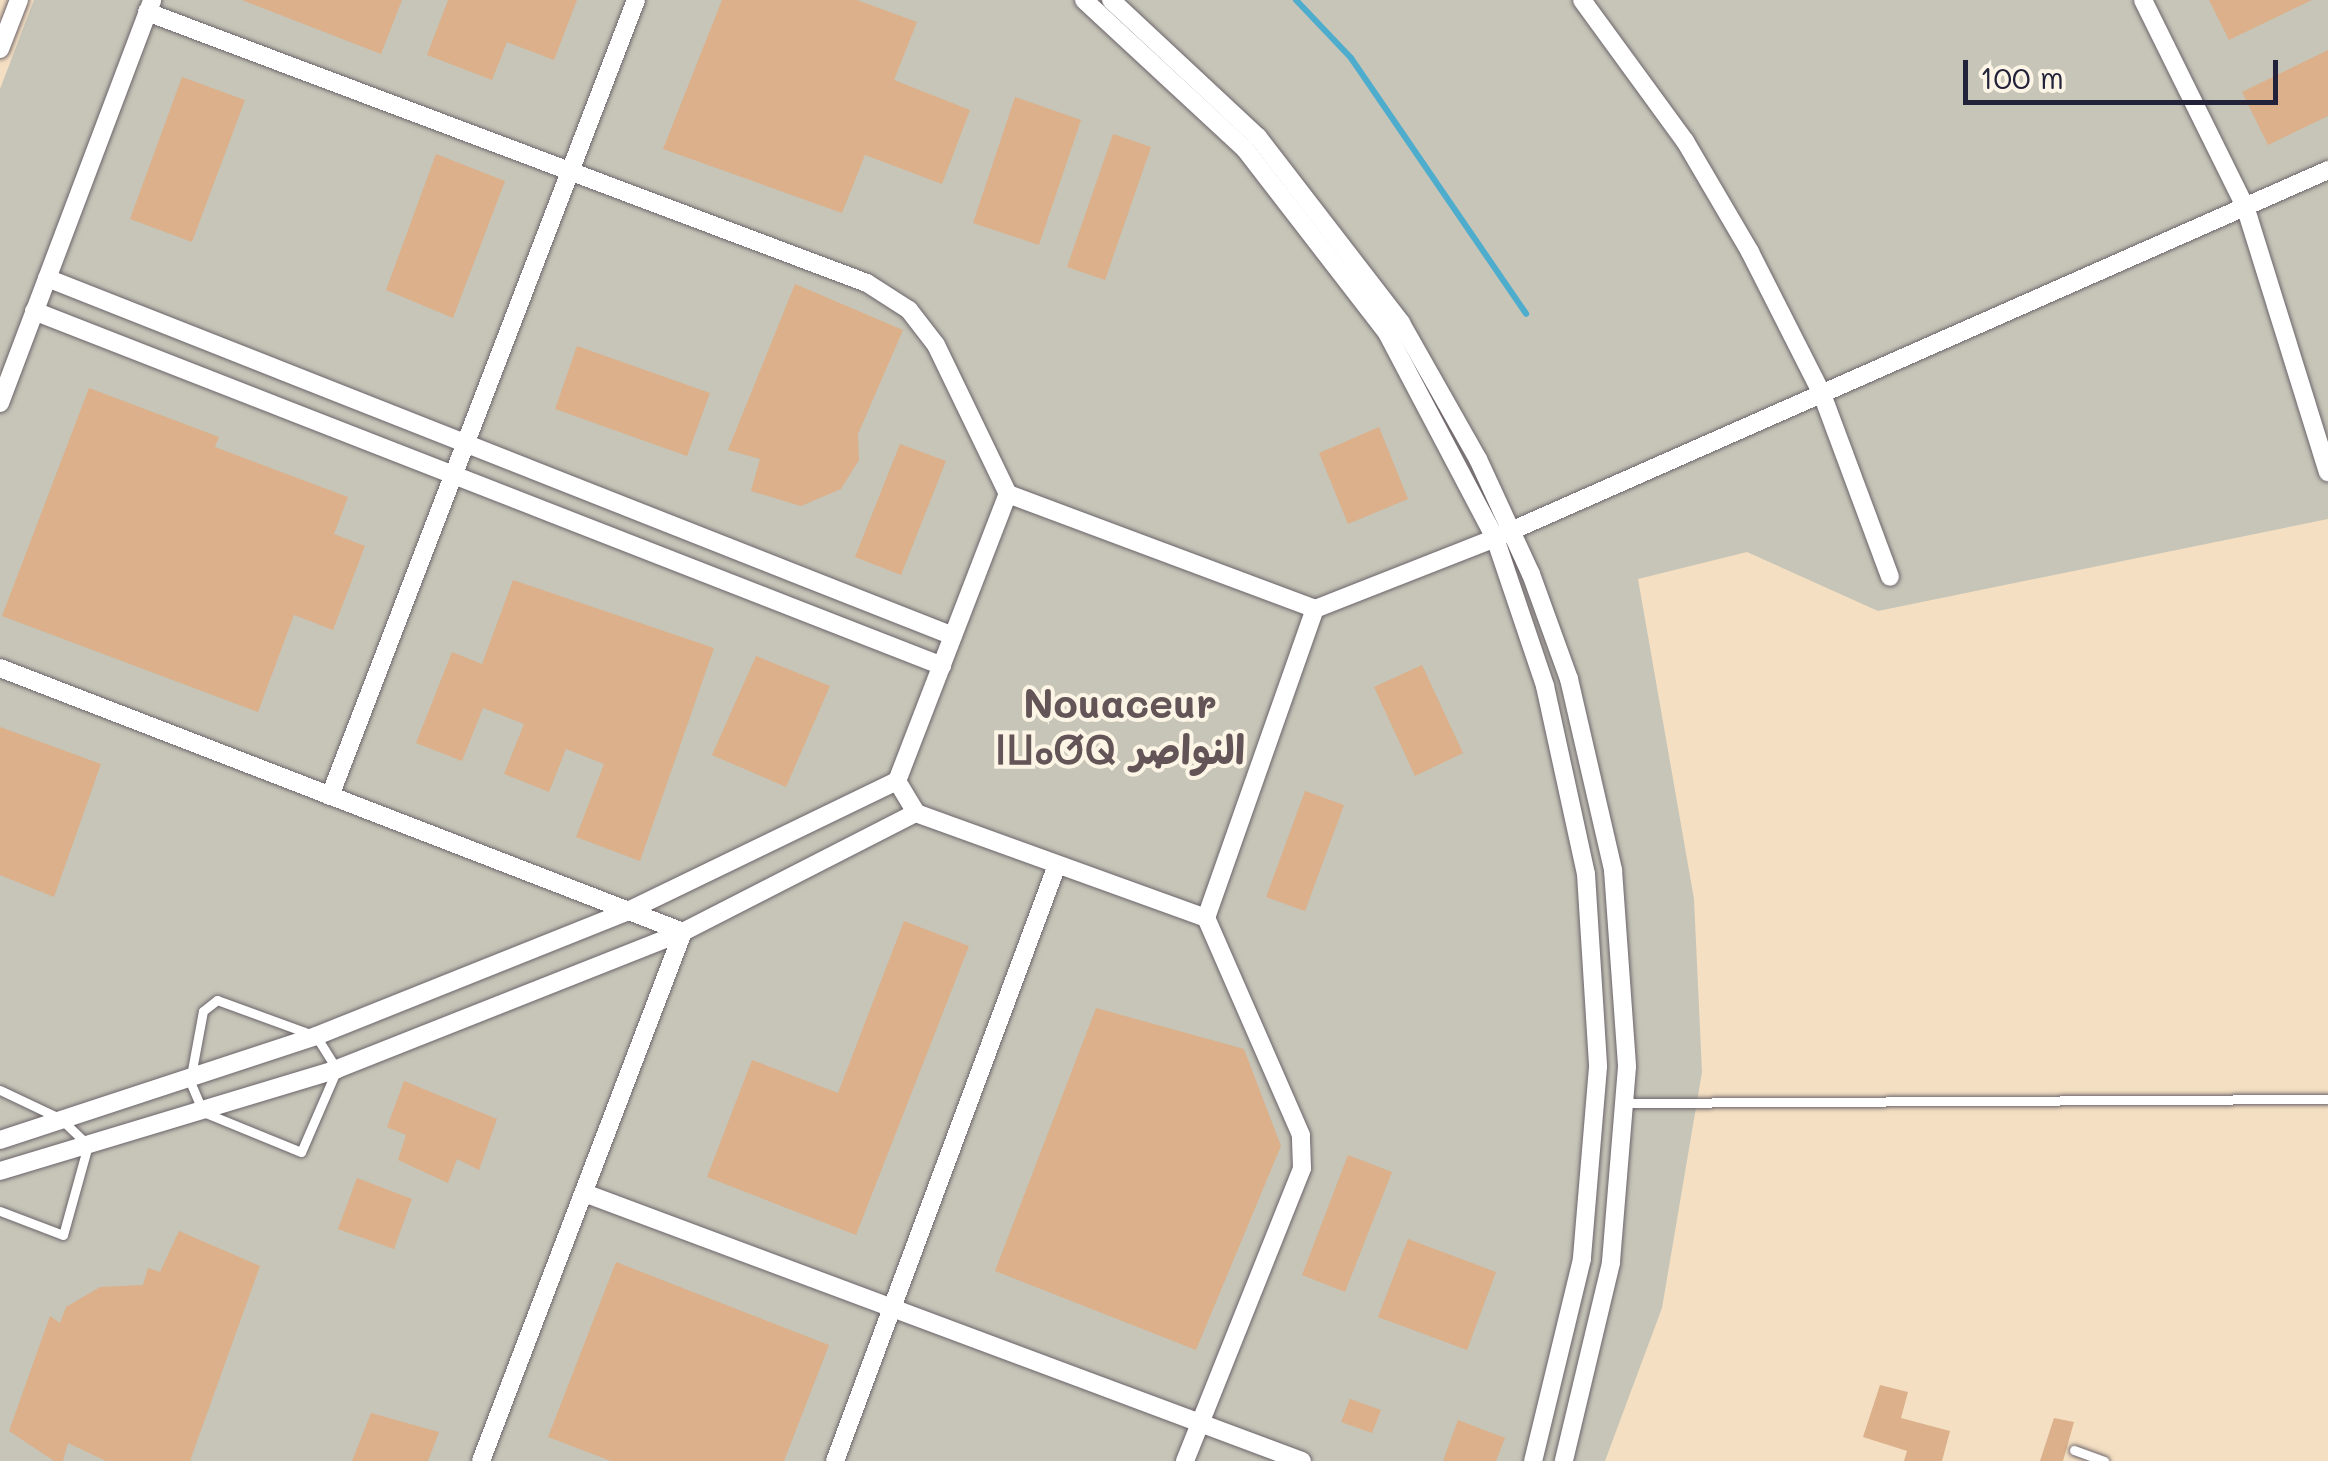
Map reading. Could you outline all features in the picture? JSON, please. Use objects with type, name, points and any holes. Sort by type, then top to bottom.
[{"type":"street","points":[[0,49],[19,0]]},
{"type":"street","points":[[330,796],[636,0]]},
{"type":"street","points":[[1084,0],[1252,143]]},
{"type":"street","points":[[1111,0],[1252,143],[1387,333],[1503,534],[1568,678],[1595,774],[1624,968],[1626,1103],[1612,1263],[1564,1461]]},
{"type":"street","points":[[1582,0],[1685,141],[1822,394],[1890,577]]},
{"type":"street","points":[[2144,0],[2245,206],[2328,472]]},
{"type":"street","points":[[0,403],[150,6],[868,283],[909,310],[936,345],[1008,494],[1315,609],[1503,534],[2328,170]]},
{"type":"street","points":[[47,278],[953,636]]},
{"type":"street","points":[[34,311],[942,666]]},
{"type":"street","points":[[0,1140],[316,1036],[628,911],[897,781],[1008,494]]},
{"type":"street","points":[[1503,534],[1569,780],[1596,970],[1594,1163],[1582,1259],[1533,1461]]},
{"type":"street","points":[[1185,1461],[1304,1151],[1206,918],[1315,609]]},
{"type":"street","points":[[0,668],[683,932]]},
{"type":"street","points":[[897,781],[916,813],[1206,918]]},
{"type":"street","points":[[0,1171],[337,1070],[683,932],[916,813]]},
{"type":"street","points":[[835,1461],[1057,864]]},
{"type":"street","points":[[481,1461],[587,1194],[683,932]]},
{"type":"street","points":[[587,1194],[1302,1461]]},
{"type":"lane","points":[[214,1000],[316,1036],[337,1070],[300,1152],[202,1112],[190,1080],[203,1011],[214,1000]]},
{"type":"lane","points":[[0,1090],[61,1119],[88,1145],[63,1235],[0,1211]]},
{"type":"lane","points":[[1626,1103],[2328,1100]]},
{"type":"lane","points":[[2074,1450],[2104,1461]]},
{"type":"shaded area","points":[[34,0],[2328,0],[2328,519],[1878,611],[1747,552],[1638,579],[1694,899],[1702,1072],[1662,1308],[1605,1461],[0,1461],[0,89]]},
{"type":"building","points":[[242,0],[402,0],[381,54]]},
{"type":"building","points":[[448,0],[577,0],[554,60],[507,42],[492,80],[427,55]]},
{"type":"building","points":[[722,0],[857,0],[917,22],[894,80],[970,110],[942,184],[865,155],[842,213],[663,149]]},
{"type":"building","points":[[2209,0],[2312,0],[2229,40]]},
{"type":"building","points":[[2328,50],[2328,116],[2268,145],[2242,92]]},
{"type":"building","points":[[182,77],[245,100],[192,242],[130,219]]},
{"type":"building","points":[[1015,97],[1081,120],[1039,245],[973,223]]},
{"type":"building","points":[[1113,134],[1151,147],[1105,280],[1067,267]]},
{"type":"building","points":[[436,154],[505,181],[453,318],[386,290]]},
{"type":"building","points":[[795,284],[903,330],[858,434],[859,460],[841,489],[801,506],[751,491],[760,459],[728,450]]},
{"type":"building","points":[[577,346],[710,393],[687,456],[555,409]]},
{"type":"building","points":[[89,388],[219,437],[215,447],[348,497],[334,534],[365,546],[333,630],[294,615],[258,712],[2,616]]},
{"type":"building","points":[[1379,427],[1408,499],[1348,524],[1319,453]]},
{"type":"building","points":[[900,444],[946,461],[901,575],[855,557]]},
{"type":"building","points":[[513,580],[714,648],[640,861],[576,837],[604,764],[566,749],[549,792],[504,774],[524,724],[483,708],[462,761],[416,743],[452,652],[482,664]]},
{"type":"building","points":[[756,656],[830,686],[786,787],[712,755]]},
{"type":"building","points":[[1422,665],[1463,753],[1415,776],[1374,687]]},
{"type":"building","points":[[0,727],[101,764],[54,897],[0,875]]},
{"type":"building","points":[[1305,791],[1344,805],[1305,911],[1266,897]]},
{"type":"building","points":[[904,921],[969,946],[856,1235],[707,1177],[752,1060],[838,1093]]},
{"type":"building","points":[[1096,1008],[1244,1049],[1281,1146],[1196,1350],[995,1271]]},
{"type":"building","points":[[404,1081],[497,1119],[479,1170],[457,1159],[448,1183],[398,1160],[406,1135],[387,1127]]},
{"type":"building","points":[[1348,1155],[1392,1172],[1345,1292],[1302,1275]]},
{"type":"building","points":[[357,1178],[412,1199],[394,1249],[338,1229]]},
{"type":"building","points":[[179,1231],[260,1266],[190,1461],[106,1461],[68,1443],[63,1461],[54,1461],[9,1431],[50,1316],[60,1323],[66,1307],[100,1287],[143,1285],[148,1268],[160,1272]]},
{"type":"building","points":[[1408,1239],[1496,1272],[1467,1350],[1378,1317]]},
{"type":"building","points":[[616,1262],[829,1345],[784,1461],[611,1461],[548,1437]]},
{"type":"building","points":[[1880,1385],[1908,1392],[1901,1418],[1950,1431],[1942,1461],[1904,1461],[1907,1451],[1863,1437]]},
{"type":"building","points":[[1350,1399],[1381,1410],[1372,1433],[1341,1422]]},
{"type":"building","points":[[371,1413],[439,1432],[428,1461],[352,1461]]},
{"type":"building","points":[[2054,1418],[2074,1422],[2063,1461],[2040,1461]]},
{"type":"building","points":[[1458,1420],[1505,1438],[1496,1461],[1443,1461]]},
{"type":"waterway","points":[[1296,0],[1351,58],[1526,314]]},
{"type":"district","name":"Nouaceur ⵏⵡⴰⵚⵕ النواصر","points":[[1120,725]]}]
